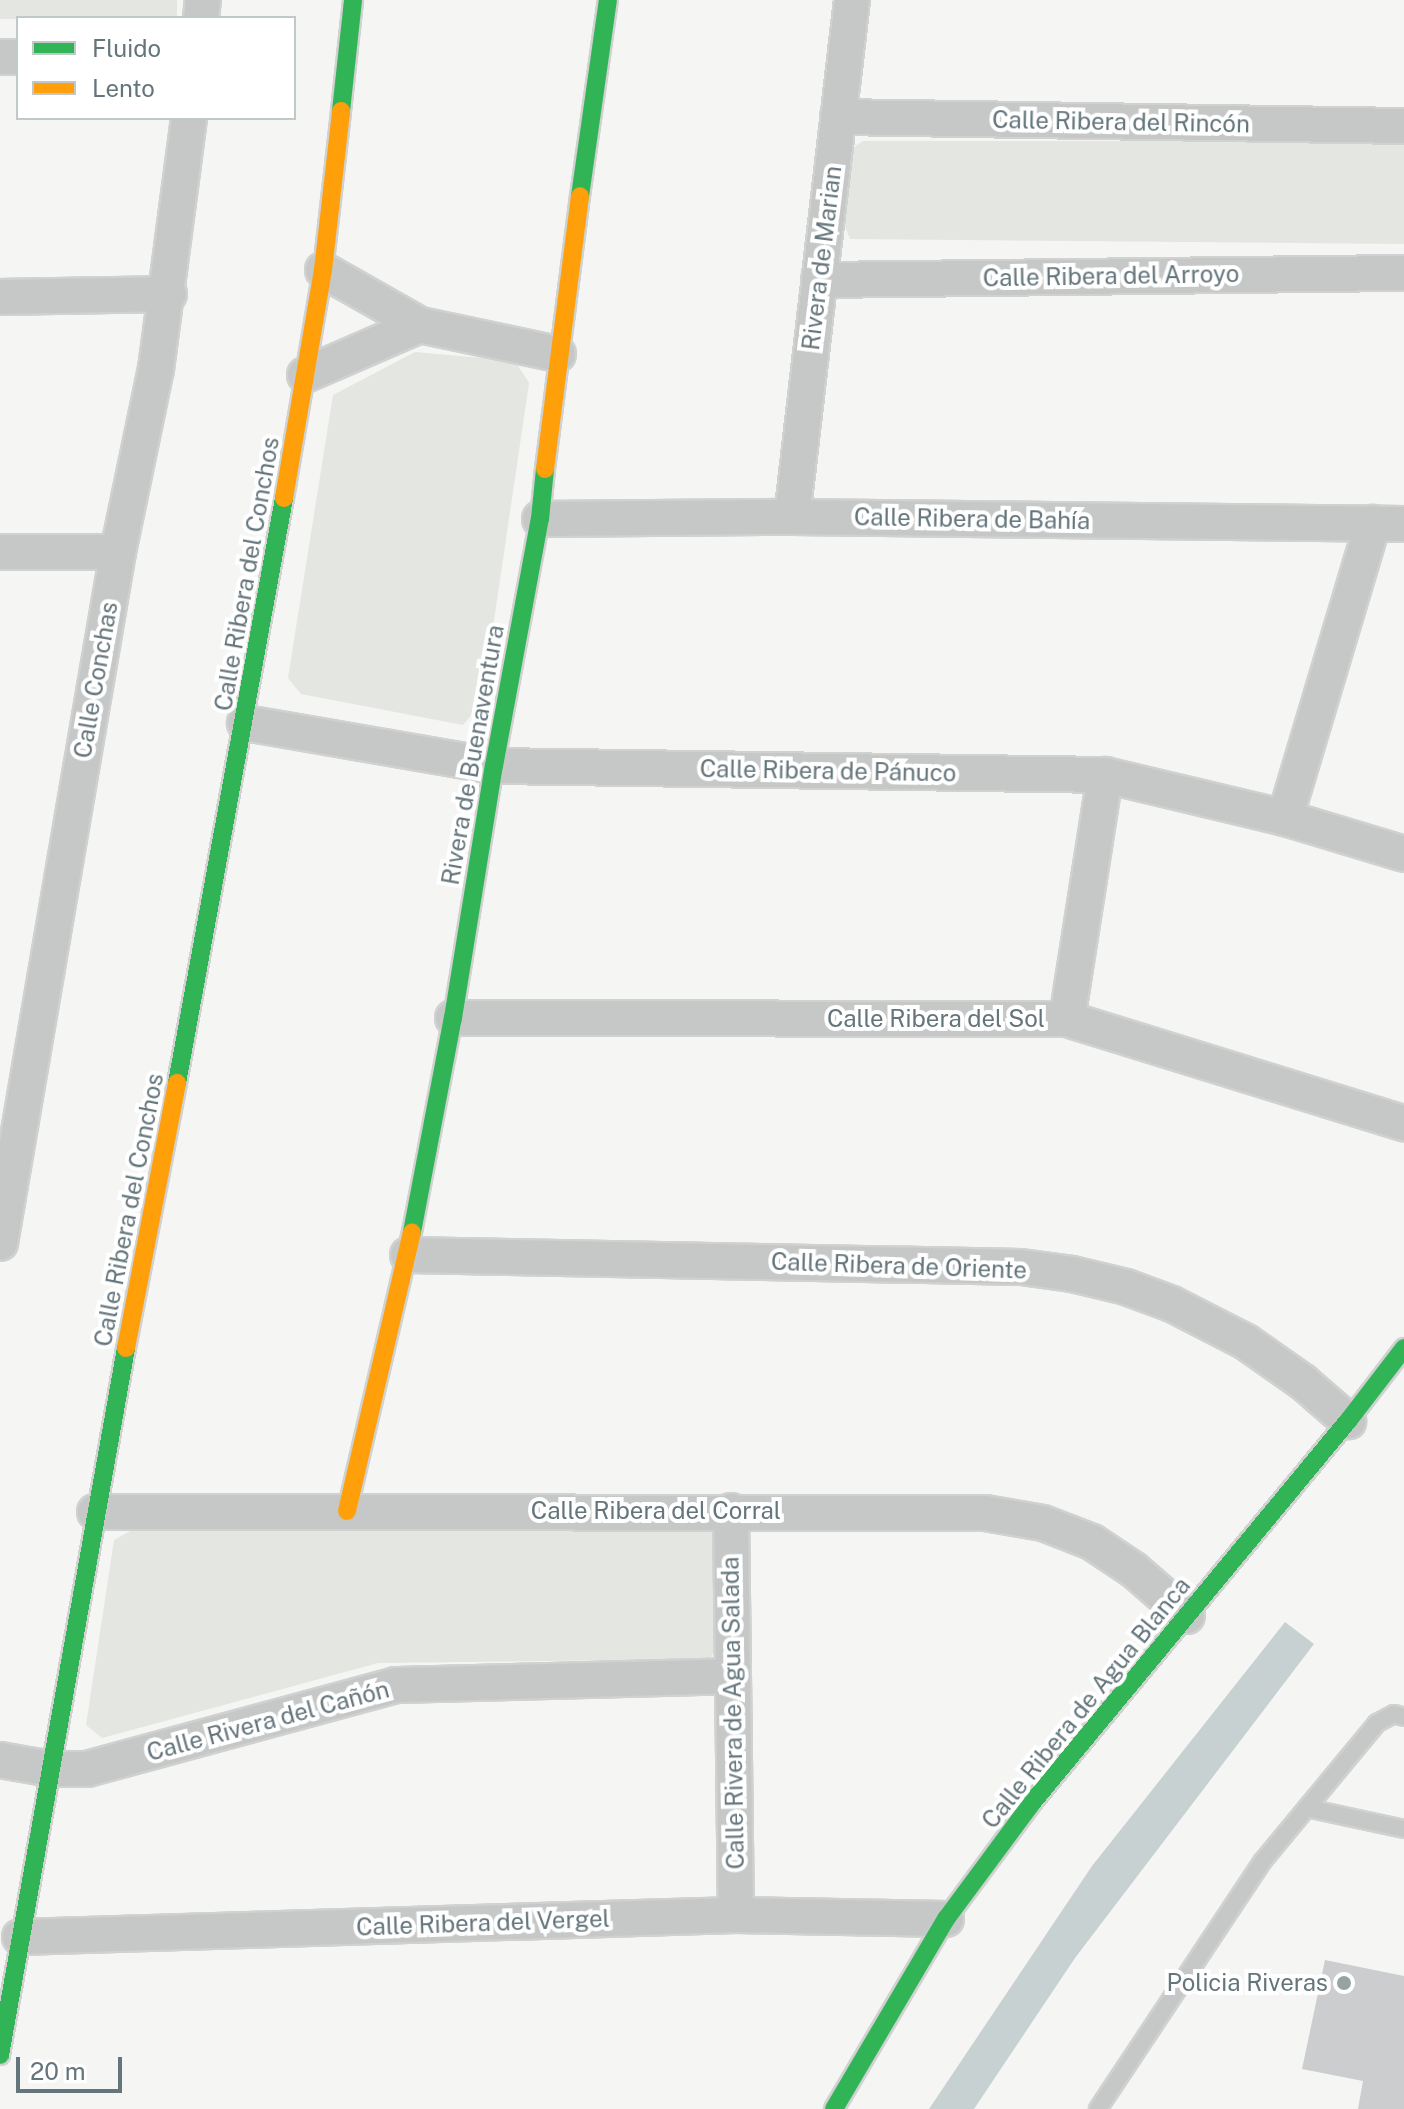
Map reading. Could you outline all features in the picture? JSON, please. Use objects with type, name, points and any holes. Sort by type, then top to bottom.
[{"type":"street","points":[[353,0],[323,270],[420,325],[558,354]]},
{"type":"street","name":"Rivera de Buenaventura","points":[[347,1511],[408,1255],[453,1018],[494,766],[540,519],[558,354],[608,0]]},
{"type":"street","name":"Rivera de Marian","points":[[792,517],[852,0]]},
{"type":"street","name":"Calle Ribera del Rincón","points":[[838,117],[1404,126]]},
{"type":"street","name":"Calle Conchas","points":[[0,1243],[118,552],[169,294],[189,120]]},
{"type":"street","name":"Calle Ribera del Conchos","points":[[0,2055],[95,1512],[245,723],[323,270]]},
{"type":"street","name":"Calle Ribera del Arroyo","points":[[819,280],[1404,273]]},
{"type":"street","points":[[0,297],[169,294]]},
{"type":"street","points":[[305,375],[420,325]]},
{"type":"street","name":"Calle Ribera de Bahía","points":[[540,519],[792,517],[1389,524]]},
{"type":"street","points":[[1285,818],[1389,524]]},
{"type":"street","points":[[0,552],[118,552]]},
{"type":"street","name":"Calle Ribera de Pánuco","points":[[245,723],[494,766],[1105,775],[1285,818],[1404,854]]},
{"type":"street","points":[[1067,1019],[1105,775]]},
{"type":"street","name":"Calle Ribera del Sol","points":[[453,1018],[1067,1019],[1404,1123]]},
{"type":"street","name":"Calle Ribera de Oriente","points":[[408,1255],[1021,1267],[1072,1274],[1126,1287],[1172,1304],[1246,1342],[1303,1382],[1348,1421]]},
{"type":"street","name":"Calle Ribera de Agua Blanca","points":[[834,2109],[946,1919],[1031,1804],[1348,1421],[1404,1348]]},
{"type":"street","name":"Calle Rivera de Agua Salada","points":[[731,1511],[736,1915]]},
{"type":"street","name":"Calle Ribera del Corral","points":[[95,1512],[985,1513],[1043,1523],[1092,1542],[1134,1570],[1187,1616]]},
{"type":"street","name":"Calle Rivera del Cañón","points":[[0,1760],[51,1769],[102,1766],[372,1689],[396,1685],[731,1676]]},
{"type":"street","name":"Calle Ribera del Vergel","points":[[20,1937],[736,1915],[946,1919]]},
{"type":"lane","points":[[1098,2109],[1262,1862],[1377,1723],[1394,1714],[1404,1717]]},
{"type":"lane","points":[[1307,1808],[1404,1829]]},
{"type":"shaded area","points":[[0,0],[177,0],[177,16],[16,16],[16,19],[0,19]]},
{"type":"shaded area","points":[[863,141],[1404,141],[1404,244],[850,239],[844,224],[848,151]]},
{"type":"shaded area","points":[[415,352],[515,361],[529,383],[482,702],[463,725],[301,694],[288,678],[333,395]]},
{"type":"shaded area","points":[[136,1528],[722,1529],[722,1637],[710,1659],[378,1663],[102,1738],[86,1725],[114,1540]]},
{"type":"shaded area","points":[[1285,1622],[1314,1644],[1075,1958],[974,2109],[929,2109],[1092,1866]]},
{"type":"building","points":[[1325,1960],[1404,1976],[1404,2109],[1358,2109],[1363,2081],[1302,2069]]},
{"type":"traffic: fast","points":[[341,111],[353,0]]},
{"type":"traffic: fast","points":[[580,196],[608,0]]},
{"type":"traffic: fast","points":[[412,1232],[453,1018],[494,766],[540,519],[545,469]]},
{"type":"traffic: fast","points":[[177,1083],[284,498]]},
{"type":"traffic: fast","points":[[0,2055],[126,1348]]},
{"type":"traffic: fast","points":[[834,2109],[946,1919],[1031,1804],[1348,1421],[1404,1348]]},
{"type":"traffic: slow","points":[[284,498],[323,270],[341,111]]},
{"type":"traffic: slow","points":[[545,469],[580,196]]},
{"type":"traffic: slow","points":[[126,1348],[177,1083]]},
{"type":"traffic: slow","points":[[347,1511],[412,1232]]},
{"type":"place","name":"Policia Riveras","points":[[1344,1983]]}]
